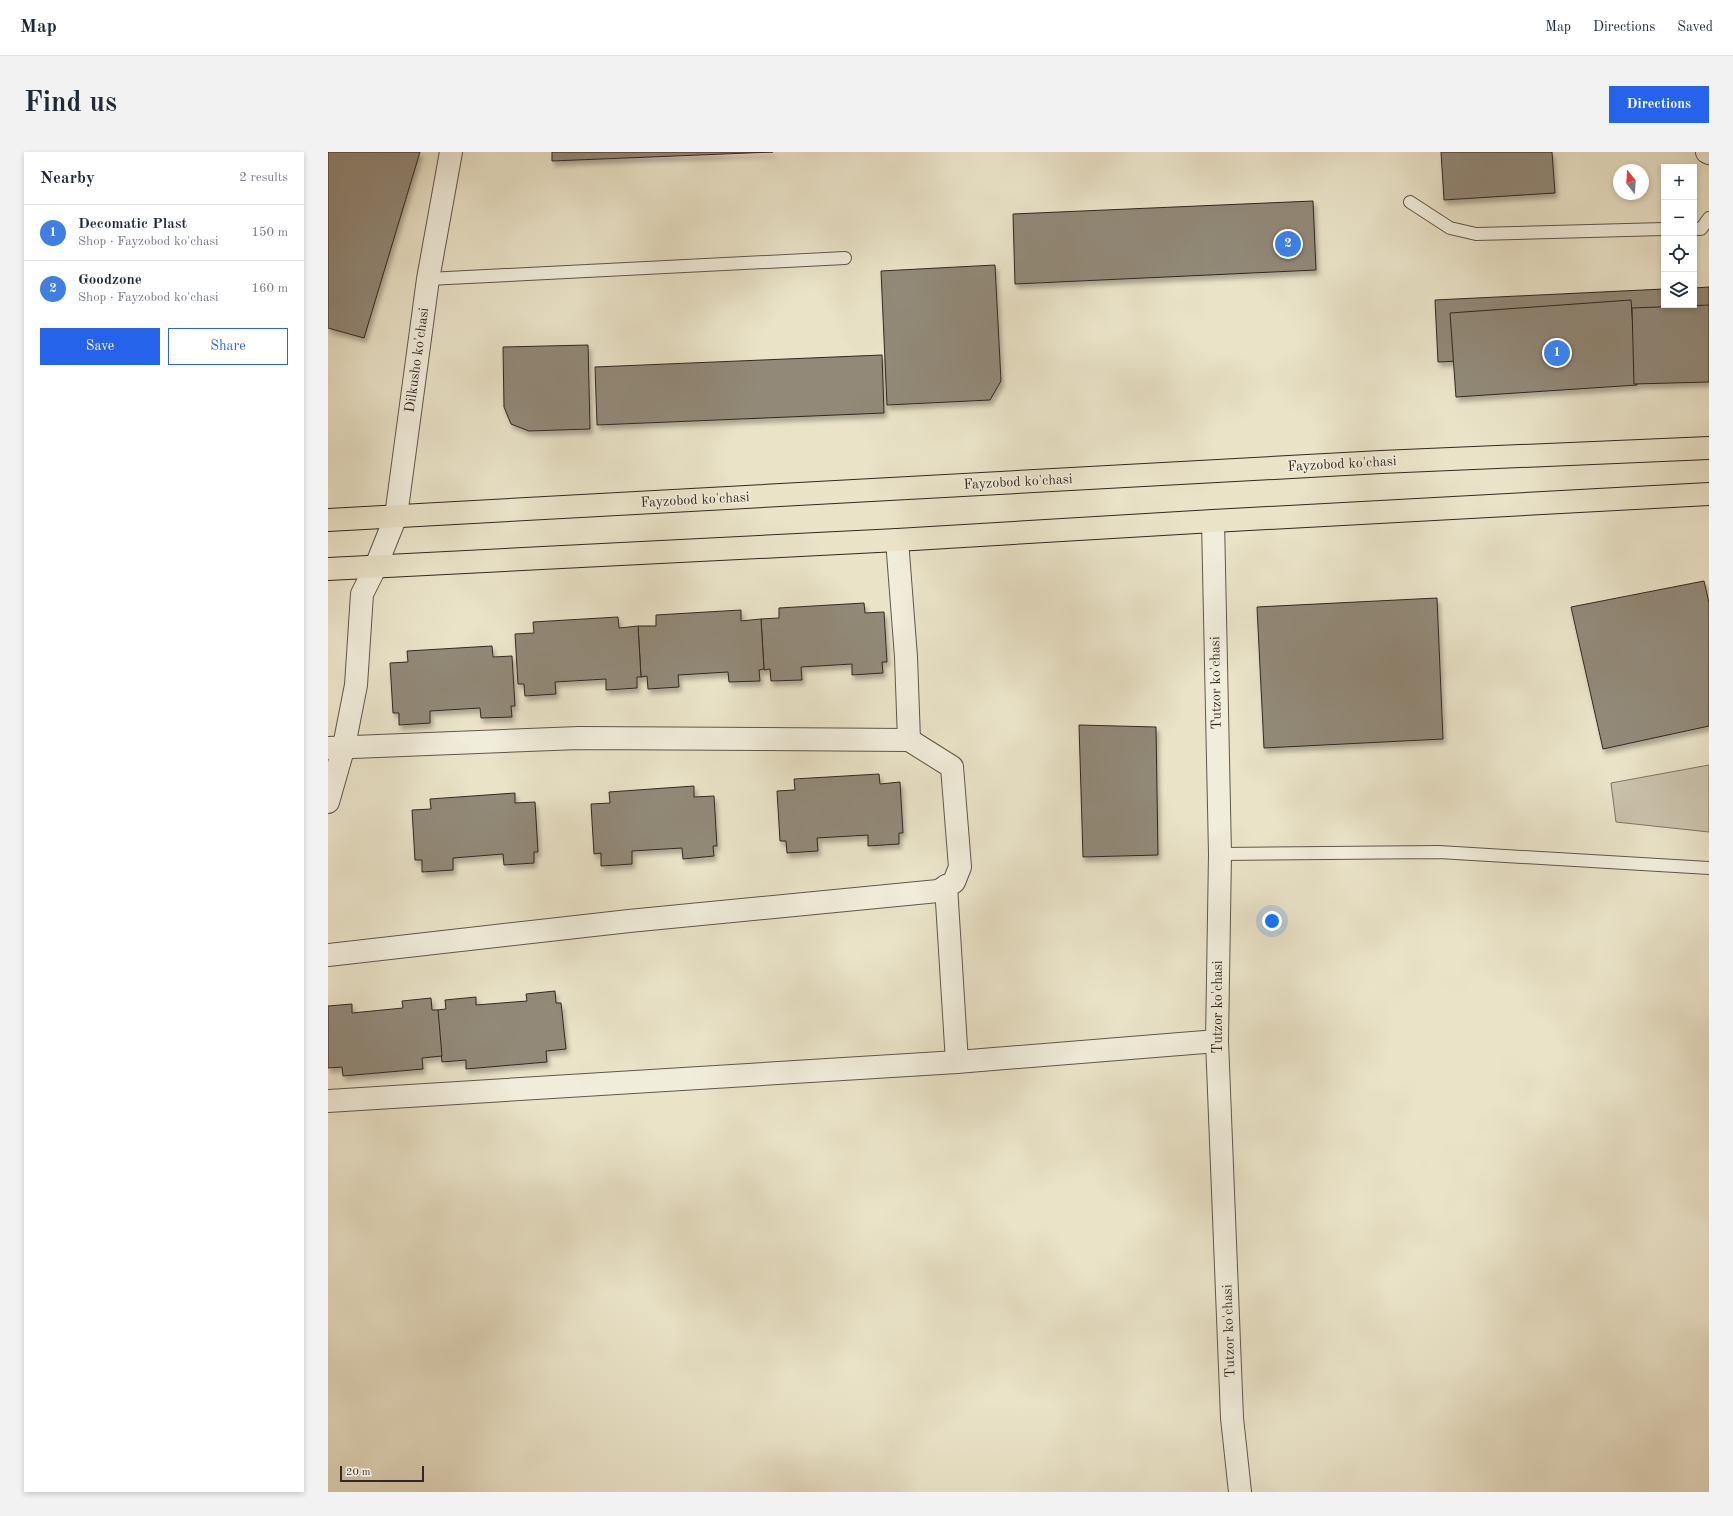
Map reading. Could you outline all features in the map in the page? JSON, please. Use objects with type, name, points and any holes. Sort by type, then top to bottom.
[{"type":"main road","name":"Fayzobod ko'chasi","points":[[328,520],[1373,462],[1709,448]]},
{"type":"main road","points":[[328,569],[897,540],[1709,494]]},
{"type":"street","name":"Dilkusho ko'chasi","points":[[328,802],[336,747],[356,685],[362,594],[376,566],[396,516],[428,279],[452,152]]},
{"type":"street","name":"Tutzor ko'chasi","points":[[1213,521],[1220,854],[1217,1041],[1232,1418],[1240,1492]]},
{"type":"street","points":[[897,540],[906,658],[909,740]]},
{"type":"street","points":[[328,955],[629,921],[938,890],[954,882],[960,867],[952,767],[909,740],[579,738],[336,747]]},
{"type":"street","points":[[946,886],[957,1062]]},
{"type":"street","points":[[328,1101],[957,1062],[1217,1041]]},
{"type":"lane","points":[[1410,202],[1450,228],[1476,234],[1661,229]]},
{"type":"lane","points":[[1697,229],[1700,229],[1709,218]]},
{"type":"lane","points":[[428,279],[845,258]]},
{"type":"lane","points":[[1220,854],[1439,852],[1709,868]]},
{"type":"shaded area","points":[[1709,765],[1709,832],[1616,822],[1611,783]]},
{"type":"building","points":[[328,152],[420,152],[364,338],[328,328]]},
{"type":"building","points":[[552,152],[773,152],[552,161]]},
{"type":"building","points":[[1441,152],[1552,152],[1555,193],[1444,200]]},
{"type":"building","points":[[1313,201],[1316,270],[1015,284],[1013,214]]},
{"type":"building","points":[[995,265],[1001,381],[990,400],[887,405],[881,271]]},
{"type":"building","points":[[1709,287],[1709,349],[1438,362],[1435,300],[1661,289],[1661,308],[1697,308],[1697,288]]},
{"type":"building","points":[[1631,300],[1637,385],[1456,397],[1450,313]]},
{"type":"building","points":[[1697,305],[1709,305],[1709,382],[1634,384],[1632,308],[1697,308]]},
{"type":"building","points":[[588,345],[590,429],[529,431],[511,424],[504,407],[503,347]]},
{"type":"building","points":[[882,355],[884,413],[597,425],[595,367]]},
{"type":"building","points":[[1704,581],[1709,603],[1709,726],[1603,749],[1571,607]]},
{"type":"building","points":[[1437,598],[1443,739],[1264,748],[1257,607]]},
{"type":"building","points":[[864,603],[865,613],[884,612],[887,662],[882,662],[883,673],[852,675],[852,664],[801,667],[802,680],[771,681],[770,669],[764,670],[761,619],[779,618],[779,608]]},
{"type":"building","points":[[741,610],[741,621],[761,619],[764,669],[759,670],[760,681],[729,682],[728,672],[678,675],[679,687],[648,689],[647,676],[641,677],[638,626],[656,626],[656,615]]},
{"type":"building","points":[[618,617],[619,628],[638,626],[641,677],[637,677],[637,688],[606,690],[606,679],[555,682],[556,694],[525,696],[524,684],[518,684],[515,634],[534,633],[533,622]]},
{"type":"building","points":[[492,646],[493,657],[512,656],[515,706],[511,706],[512,717],[481,718],[480,708],[430,711],[430,723],[399,725],[399,713],[393,713],[390,663],[408,662],[407,651]]},
{"type":"building","points":[[1079,725],[1156,727],[1158,855],[1083,857]]},
{"type":"building","points":[[879,774],[880,784],[900,782],[903,833],[899,833],[899,844],[868,846],[868,835],[817,838],[818,851],[787,853],[786,841],[780,841],[777,791],[795,790],[794,779]]},
{"type":"building","points":[[694,786],[694,797],[714,796],[717,846],[713,846],[714,856],[683,859],[682,848],[632,851],[632,864],[601,866],[601,853],[594,854],[591,804],[610,803],[609,792]]},
{"type":"building","points":[[515,793],[515,803],[535,802],[538,852],[534,852],[534,863],[504,865],[503,854],[453,858],[453,870],[422,872],[422,860],[415,860],[412,810],[431,809],[430,799]]},
{"type":"building","points":[[555,991],[556,1003],[561,1003],[566,1049],[546,1051],[547,1062],[466,1069],[466,1060],[442,1062],[437,1010],[446,1009],[445,1000],[476,997],[476,1005],[527,1001],[526,994]]},
{"type":"building","points":[[431,998],[432,1010],[438,1010],[442,1056],[422,1058],[423,1069],[343,1076],[342,1067],[328,1068],[328,1006],[352,1004],[352,1013],[403,1008],[402,1001]]},
{"type":"place","name":"Goodzone","points":[[1288,244]]},
{"type":"place","name":"Decomatic Plast","points":[[1557,353]]}]
